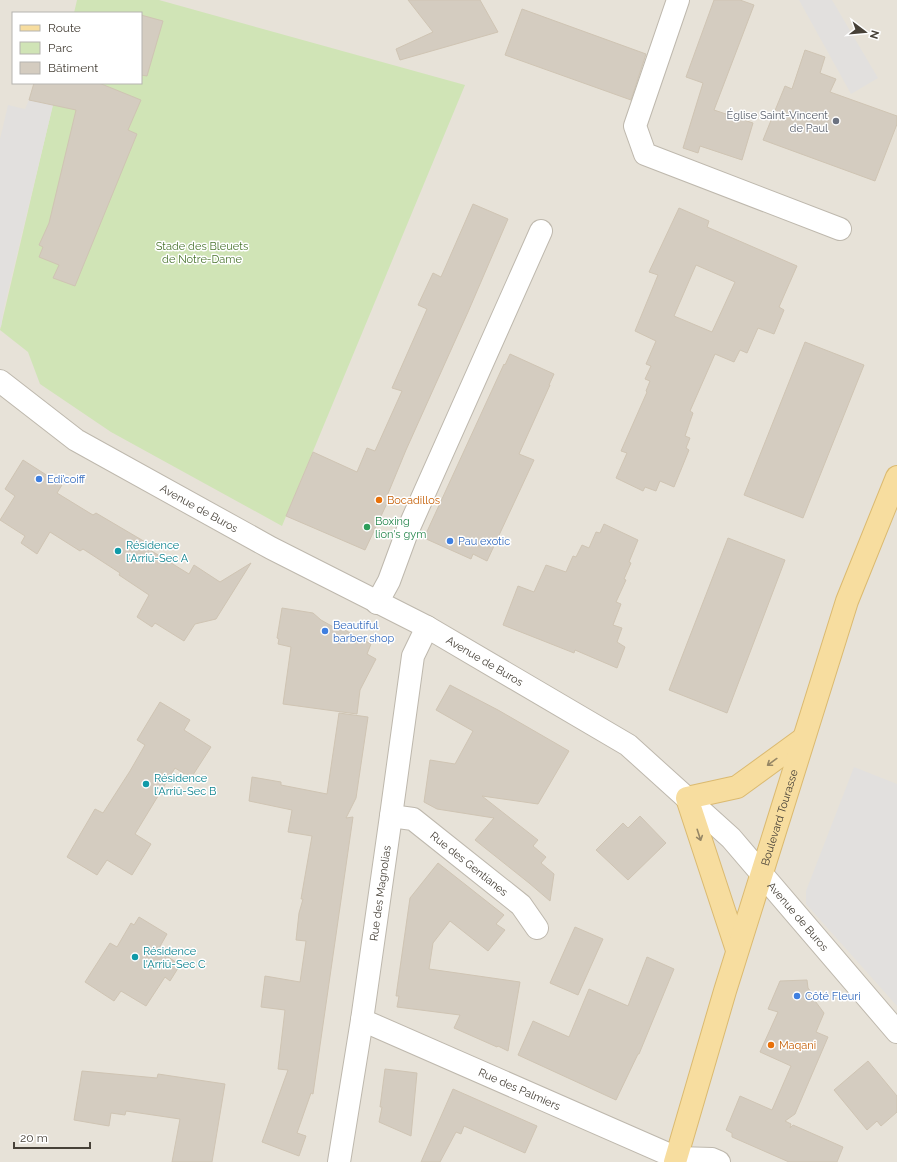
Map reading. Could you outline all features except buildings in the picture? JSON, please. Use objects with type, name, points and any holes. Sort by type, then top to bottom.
[{"type":"main road","name":"Boulevard Tourasse","points":[[676,1160],[737,950],[847,601],[897,478]]},
{"type":"main road","points":[[737,950],[687,798],[737,788],[803,740]]},
{"type":"street","points":[[678,0],[635,126],[645,154],[840,229]]},
{"type":"street","points":[[377,602],[389,581],[407,532],[541,231]]},
{"type":"street","name":"Avenue de Buros","points":[[0,381],[76,440],[271,548],[428,627],[628,745],[731,838],[897,1032]]},
{"type":"street","name":"Rue des Magnolias","points":[[340,1162],[362,1020],[413,656],[428,627]]},
{"type":"street","name":"Rue des Gentianes","points":[[391,816],[413,819],[521,905],[537,928]]},
{"type":"street","name":"Rue des Palmiers","points":[[362,1020],[676,1160]]},
{"type":"street","points":[[676,1160],[712,1159],[719,1162]]},
{"type":"shaded area","points":[[0,0],[897,0],[897,1162],[0,1162]]},
{"type":"shaded area","points":[[799,0],[832,0],[878,78],[851,94]]},
{"type":"shaded area","points":[[29,100],[53,105],[0,327],[0,139],[8,105],[25,109]]},
{"type":"shaded area","points":[[854,767],[897,784],[897,1006],[806,904],[806,891]]},
{"type":"green space","name":"Stade des Bleuets de Notre-Dame","points":[[77,0],[159,0],[465,85],[282,526],[111,432],[40,384],[28,352],[0,330],[58,84],[142,84],[142,12],[74,12]]},
{"type":"place","name":"Église Saint-Vincent de Paul","points":[[836,121]]},
{"type":"place","name":"Edi’coiff","points":[[39,479]]},
{"type":"place","name":"Bocadillos","points":[[379,500]]},
{"type":"place","name":"Boxing lion's gym","points":[[367,527]]},
{"type":"place","name":"Pau exotic","points":[[450,541]]},
{"type":"place","name":"Résidence l'Arriü-Sec A","points":[[118,551]]},
{"type":"place","name":"Beautiful barber shop","points":[[325,631]]},
{"type":"place","name":"Résidence l'Arriü-Sec B","points":[[146,784]]},
{"type":"place","name":"Résidence l'Arriü-Sec C","points":[[135,957]]},
{"type":"place","name":"Côté Fleuri","points":[[797,996]]},
{"type":"place","name":"Maqani","points":[[771,1045]]}]
